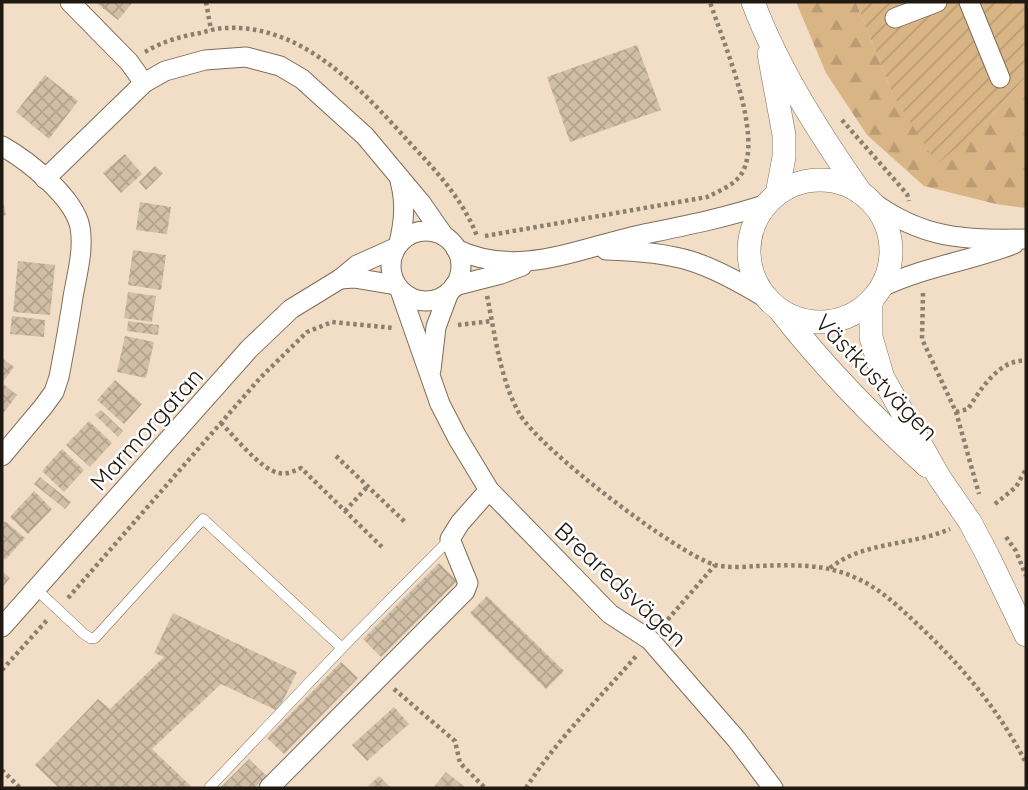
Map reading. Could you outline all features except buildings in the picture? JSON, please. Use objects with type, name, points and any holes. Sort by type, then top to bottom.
[{"type":"street","points":[[70,2],[129,62],[144,83]]},
{"type":"street","points":[[753,2],[765,34],[826,141],[879,211],[890,236],[891,262],[876,294]]},
{"type":"street","points":[[895,18],[937,2]]},
{"type":"street","points":[[970,2],[1000,78]]},
{"type":"street","points":[[765,34],[784,135],[784,157],[772,199],[754,223],[749,245],[754,278],[773,304]]},
{"type":"street","points":[[45,179],[144,83],[165,71],[205,60],[246,57],[280,66],[302,79],[365,136],[450,242],[461,267],[452,289]]},
{"type":"street","points":[[2,146],[45,179],[66,201],[79,225],[81,250],[59,377],[54,392],[2,456]]},
{"type":"street","points":[[398,287],[390,266],[397,246],[404,203],[399,177]]},
{"type":"street","points":[[340,279],[354,278],[398,287],[420,301],[436,299],[452,289],[533,262],[638,235],[727,217],[772,199],[797,184],[819,180],[841,183],[905,224],[925,231],[972,239],[1026,239]]},
{"type":"street","points":[[397,246],[408,235],[432,231],[481,259],[510,263],[533,262]]},
{"type":"street","points":[[588,250],[644,251],[696,261],[730,276],[799,319],[821,323],[853,314],[876,294],[901,278],[963,262],[1026,239]]},
{"type":"street","name":"Marmorgatan","points":[[2,627],[249,349],[291,309],[340,279],[357,265],[397,246]]},
{"type":"street","name":"Brearedsvägen","points":[[398,287],[431,371],[440,404],[489,490],[610,614],[650,640],[737,740],[773,788]]},
{"type":"street","name":"Brearedsvägen","points":[[431,371],[436,327],[452,289]]},
{"type":"street","name":"Västkustvägen","points":[[876,294],[871,337],[883,378],[939,477],[970,522],[1026,635]]},
{"type":"street","name":"Västkustvägen","points":[[773,304],[826,365],[939,477]]},
{"type":"street","points":[[269,788],[465,591],[468,583],[450,539],[460,523],[489,490]]},
{"type":"lane","points":[[36,589],[85,634],[95,638],[203,519],[342,648]]},
{"type":"lane","points":[[209,788],[450,539]]},
{"type":"path","points":[[206,2],[211,30]]},
{"type":"path","points":[[478,237],[707,197],[730,186],[741,175],[749,158],[751,139],[742,99],[710,2]]},
{"type":"path","points":[[486,292],[502,364],[513,399],[535,435],[592,484],[684,551],[715,565],[811,565],[829,568],[873,587],[938,644],[975,683],[1012,736],[1026,763]]},
{"type":"path","points":[[436,327],[492,320]]},
{"type":"path","points":[[2,670],[261,377],[307,332],[332,322],[413,328]]},
{"type":"path","points":[[956,412],[968,409],[980,391],[1003,367],[1026,360]]},
{"type":"path","points":[[220,423],[267,468],[279,473],[300,468],[384,549]]},
{"type":"path","points":[[336,456],[405,522]]},
{"type":"path","points":[[995,504],[1016,487],[1026,469]]},
{"type":"path","points":[[345,511],[368,486]]},
{"type":"path","points":[[829,568],[845,558],[867,550],[926,538],[952,528]]},
{"type":"path","points":[[526,788],[580,717],[715,565]]},
{"type":"path","points":[[380,676],[449,734],[455,741],[460,763],[485,788]]},
{"type":"path","points":[[2,770],[20,788]]},
{"type":"green space","points":[[796,2],[856,2],[893,95],[984,125],[1026,76],[1026,208],[996,204],[924,186],[867,135],[826,73]]},
{"type":"green space","points":[[856,2],[1026,2],[1026,76],[984,125],[937,164],[893,95]]}]
